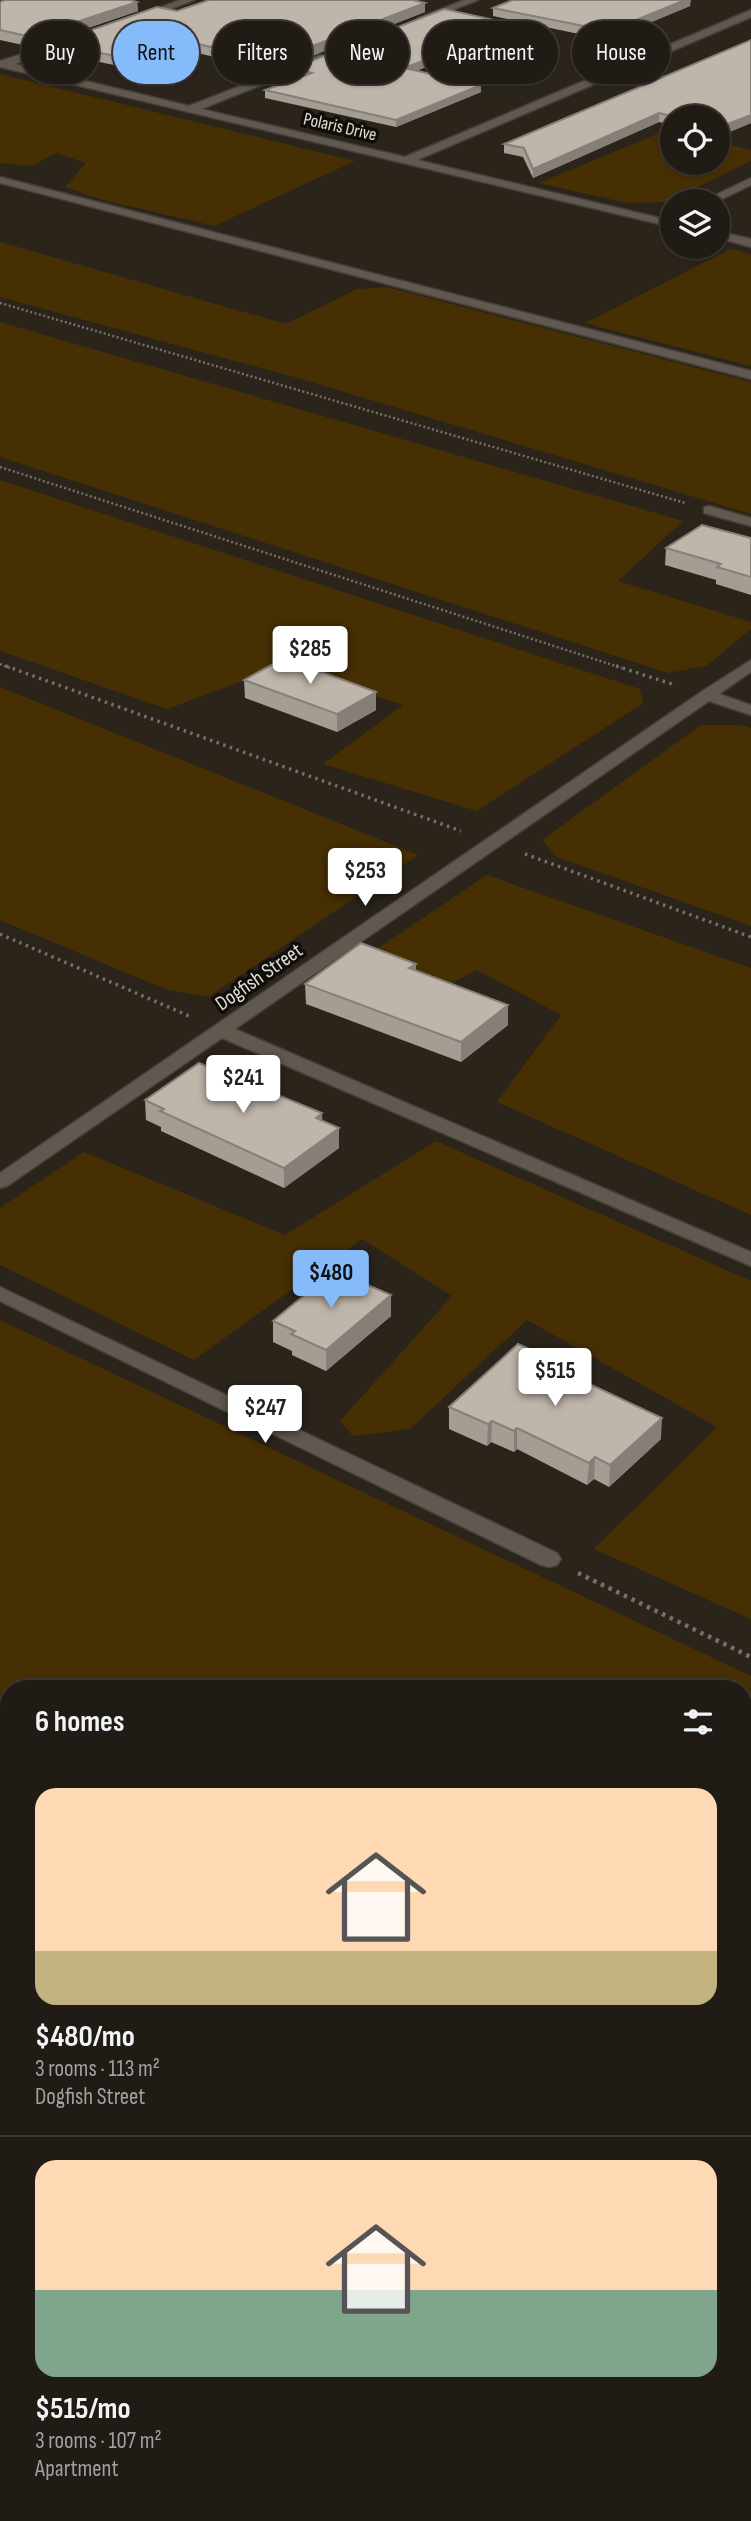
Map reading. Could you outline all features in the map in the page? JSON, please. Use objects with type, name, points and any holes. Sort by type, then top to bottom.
[{"type":"street","points":[[129,21],[189,0]]},
{"type":"street","points":[[411,24],[473,0]]},
{"type":"street","points":[[407,160],[751,13]]},
{"type":"street","points":[[190,109],[326,56]]},
{"type":"street","points":[[2,65],[21,59]]},
{"type":"street","name":"Polaris Drive","points":[[2,65],[660,220]]},
{"type":"street","points":[[0,180],[751,375]]},
{"type":"street","points":[[730,191],[751,181]]},
{"type":"street","points":[[730,238],[751,243]]},
{"type":"street","points":[[709,510],[751,522]]},
{"type":"street","name":"Dogfish Street","points":[[0,1182],[751,665]]},
{"type":"street","points":[[707,695],[751,710]]},
{"type":"street","points":[[221,1030],[751,1260]]},
{"type":"street","points":[[0,1293],[549,1559]]},
{"type":"path","points":[[0,303],[709,510]]},
{"type":"path","points":[[0,467],[707,695]]},
{"type":"path","points":[[0,664],[751,937]]},
{"type":"path","points":[[0,934],[221,1030]]},
{"type":"path","points":[[549,1559],[751,1657]]},
{"type":"shaded area","points":[[0,74],[21,79],[21,84],[41,84],[355,161],[214,226],[103,200],[65,187],[86,163],[56,153],[32,166],[0,163]]},
{"type":"shaded area","points":[[660,133],[660,175],[722,175],[693,189],[660,189],[660,202],[627,203],[539,183]]},
{"type":"shaded area","points":[[730,145],[751,150],[751,161],[730,171]]},
{"type":"shaded area","points":[[0,242],[286,324],[357,289],[386,287],[751,382],[751,514],[294,377],[0,297]]},
{"type":"shaded area","points":[[730,250],[751,254],[751,366],[585,323],[711,259],[730,259]]},
{"type":"shaded area","points":[[0,322],[683,521],[618,581],[751,622],[751,629],[706,666],[668,673],[0,457]]},
{"type":"shaded area","points":[[0,480],[640,689],[643,703],[477,811],[323,764],[403,705],[283,666],[167,709],[0,651]]},
{"type":"shaded area","points":[[0,687],[418,855],[208,997],[165,989],[0,920]]},
{"type":"shaded area","points":[[701,725],[741,725],[751,728],[751,926],[557,857],[542,840]]},
{"type":"shaded area","points":[[487,875],[751,968],[751,1215],[497,1102],[561,1015],[477,970],[442,988],[366,956]]},
{"type":"shaded area","points":[[436,1141],[751,1281],[751,1619],[594,1549],[717,1427],[527,1320],[410,1429],[353,1436],[340,1421],[452,1296],[362,1239],[194,1360],[0,1265],[0,1208],[84,1152],[285,1235]]},
{"type":"shaded area","points":[[0,1320],[751,1676],[751,1680],[0,1680]]},
{"type":"building","points":[[209,0],[413,0],[425,3],[378,21],[326,21],[326,41],[312,46],[312,21],[213,21],[213,47],[199,44],[199,21],[117,21],[157,7],[177,11]]},
{"type":"building","points":[[513,0],[685,0],[634,21],[572,21],[572,24],[493,8]]},
{"type":"building","points":[[0,2],[137,2],[79,21],[21,21],[21,35],[0,30]]},
{"type":"building","points":[[444,9],[499,21],[423,21],[423,61],[409,66],[409,23]]},
{"type":"building","points":[[113,22],[113,56],[99,53],[99,27]]},
{"type":"building","points":[[751,40],[751,115],[730,123],[730,105],[660,105],[660,113],[533,169],[524,148],[504,144],[646,84],[670,84],[670,74]]},
{"type":"building","points":[[326,55],[326,84],[409,84],[409,69],[423,72],[423,84],[481,85],[396,120],[265,90],[282,84],[312,84],[312,61]]},
{"type":"building","points":[[702,525],[751,538],[751,577],[717,567],[721,564],[666,548]]},
{"type":"building","points":[[284,658],[376,692],[337,714],[244,680]]},
{"type":"building","points":[[361,943],[416,964],[409,968],[508,1005],[461,1042],[305,984]]},
{"type":"building","points":[[199,1063],[322,1113],[316,1118],[339,1128],[284,1168],[160,1111],[164,1109],[145,1100]]},
{"type":"building","points":[[331,1273],[352,1283],[356,1280],[391,1295],[326,1350],[291,1334],[295,1331],[273,1321]]},
{"type":"building","points":[[518,1344],[556,1361],[551,1366],[662,1418],[610,1465],[595,1457],[589,1463],[517,1428],[514,1431],[492,1421],[488,1424],[449,1407]]}]
